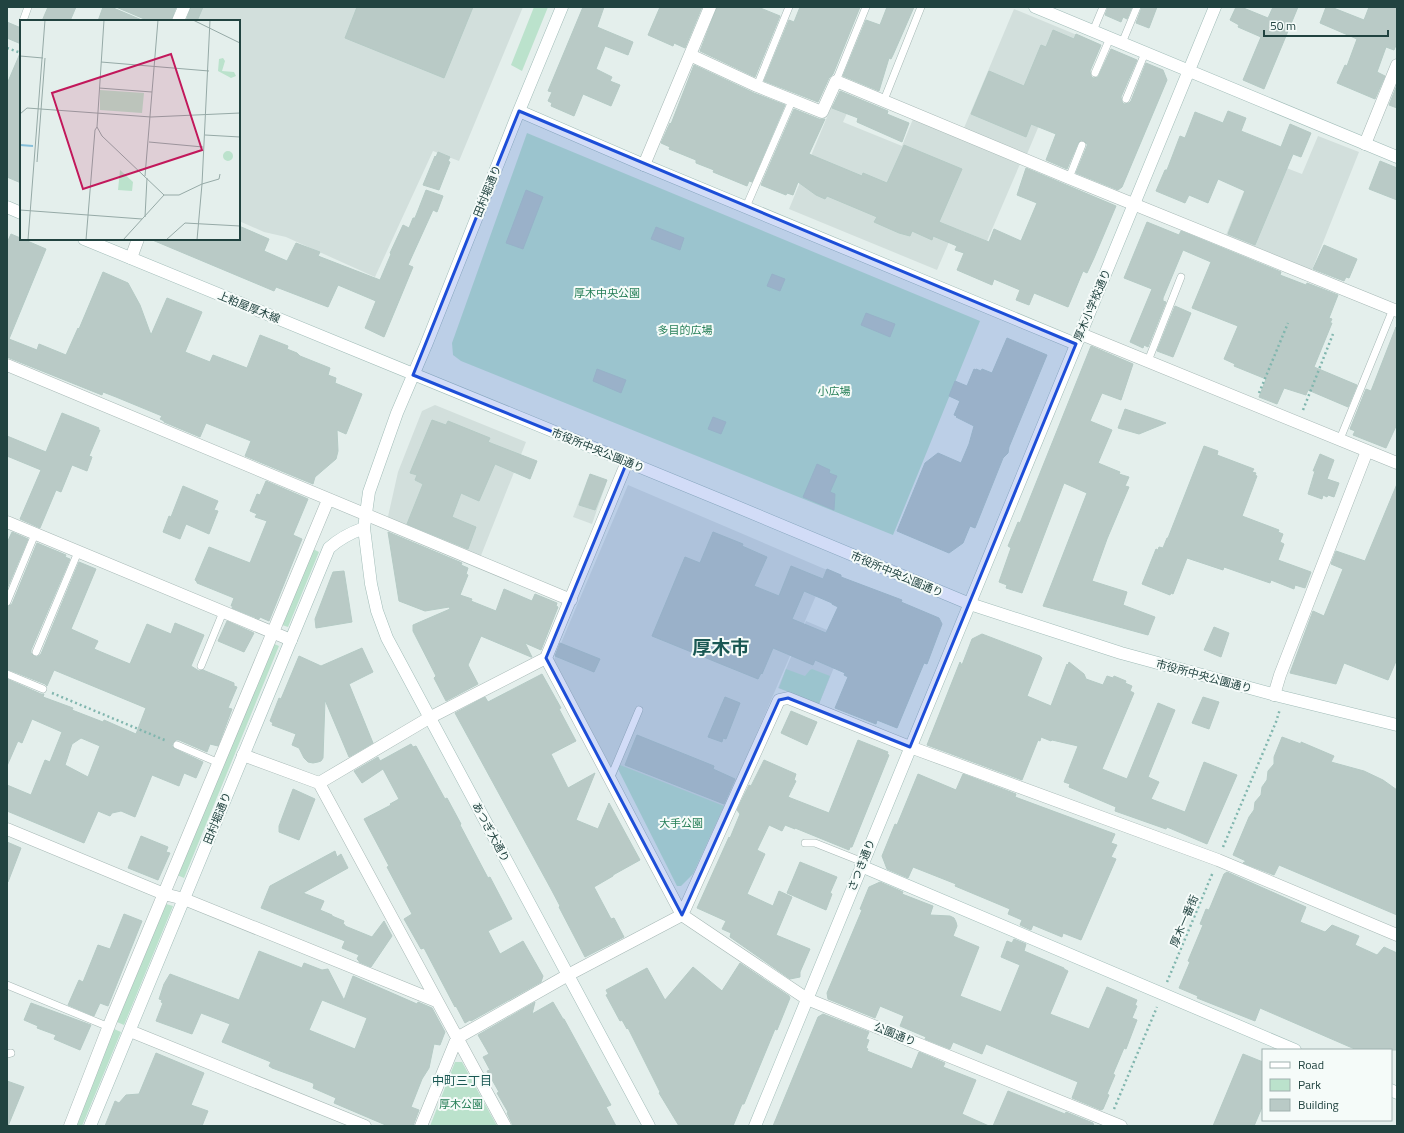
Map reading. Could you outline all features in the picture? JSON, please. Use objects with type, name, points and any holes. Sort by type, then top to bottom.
[{"type":"street","points":[[178,20],[184,7]]},
{"type":"street","name":"田村堀通り","points":[[365,514],[369,492],[376,468],[397,413],[414,375],[562,7]]},
{"type":"street","points":[[644,165],[710,7]]},
{"type":"street","points":[[1035,7],[1050,10],[1093,31],[1397,157]]},
{"type":"street","name":"厚木小学校通り","points":[[970,604],[1215,7]]},
{"type":"street","points":[[690,56],[792,101],[822,112],[836,81],[1069,178],[1395,310]]},
{"type":"street","points":[[1365,144],[1397,65]]},
{"type":"street","points":[[519,112],[746,207],[1078,339],[1148,361],[1397,463]]},
{"type":"street","points":[[7,207],[20,213]]},
{"type":"street","name":"上粕屋厚木線","points":[[86,240],[414,375]]},
{"type":"street","points":[[131,258],[138,240]]},
{"type":"street","points":[[7,365],[570,600]]},
{"type":"street","name":"市役所中央公園通り","points":[[414,375],[970,604],[1121,653],[1274,695],[1397,725]]},
{"type":"street","points":[[1274,695],[1280,675],[1367,451]]},
{"type":"street","points":[[319,783],[429,718],[546,658],[627,462]]},
{"type":"street","points":[[70,1126],[109,1027],[328,500]]},
{"type":"street","name":"あつぎ大通り","points":[[365,514],[364,528],[371,584],[377,611],[387,638],[649,1126]]},
{"type":"street","points":[[7,522],[291,640]]},
{"type":"street","name":"田村堀通り","points":[[90,1126],[329,548],[338,539],[349,533],[364,528]]},
{"type":"street","name":"さつき通り","points":[[754,1126],[970,604]]},
{"type":"street","points":[[546,658],[682,915]]},
{"type":"street","points":[[420,1126],[457,1038],[568,975],[682,915],[779,700],[788,698],[910,748],[1218,860],[1397,935]]},
{"type":"street","points":[[243,755],[319,783],[505,1126]]},
{"type":"street","points":[[7,829],[164,894],[184,899],[436,1001]]},
{"type":"street","points":[[862,864],[1293,1049]]},
{"type":"street","name":"公園通り","points":[[682,915],[807,998],[1121,1126]]},
{"type":"street","points":[[130,1031],[365,1126]]},
{"type":"lane","points":[[22,20],[28,7]]},
{"type":"lane","points":[[757,86],[789,7]]},
{"type":"lane","points":[[836,81],[866,7]]},
{"type":"lane","points":[[884,100],[920,7]]},
{"type":"lane","points":[[1093,31],[1103,7]]},
{"type":"lane","points":[[1122,43],[1137,7]]},
{"type":"lane","points":[[15,17],[20,20]]},
{"type":"lane","points":[[1094,74],[1110,38]]},
{"type":"lane","points":[[1126,100],[1145,53]]},
{"type":"lane","points":[[746,207],[792,101]]},
{"type":"lane","points":[[1069,178],[1082,145]]},
{"type":"lane","points":[[1148,361],[1181,277]]},
{"type":"lane","points":[[1340,439],[1395,310]]},
{"type":"lane","points":[[7,602],[35,534]]},
{"type":"lane","points":[[36,652],[78,552]]},
{"type":"lane","points":[[201,666],[223,612]]},
{"type":"lane","points":[[7,674],[43,689]]},
{"type":"lane","points":[[610,779],[639,710]]},
{"type":"lane","points":[[177,746],[219,763]]},
{"type":"lane","points":[[805,843],[815,843],[862,864]]},
{"type":"lane","points":[[7,985],[109,1027]]},
{"type":"path","points":[[7,48],[20,53]]},
{"type":"path","points":[[1254,404],[1288,323]]},
{"type":"path","points":[[1298,422],[1333,334]]},
{"type":"path","points":[[43,689],[177,746]]},
{"type":"path","name":"厚木一番街","points":[[1109,1121],[1276,722]]},
{"type":"highlighted area","points":[[519,111],[1076,344],[910,747],[788,698],[779,700],[682,915],[546,658],[627,462],[413,375]]},
{"type":"shaded area","points":[[192,7],[523,7],[459,161],[433,151],[375,277],[286,237],[264,232],[240,221],[240,20],[186,20]]},
{"type":"shaded area","points":[[1014,9],[1077,35],[1027,154],[964,128]]},
{"type":"shaded area","points":[[832,105],[848,111],[843,122],[902,146],[913,119],[1020,164],[987,241],[955,228],[937,270],[789,209]]},
{"type":"shaded area","points":[[1318,136],[1359,152],[1312,270],[1226,235],[1258,157],[1302,174]]},
{"type":"shaded area","points":[[435,405],[526,442],[480,558],[387,521],[398,472],[422,411]]},
{"type":"shaded area","points":[[588,478],[606,484],[592,524],[573,517]]},
{"type":"shaded area","points":[[628,485],[827,570],[725,807],[620,766],[615,778],[553,662]]},
{"type":"shaded area","points":[[806,621],[846,638],[819,704],[778,688]]},
{"type":"green space","points":[[534,7],[548,7],[522,71],[511,65]]},
{"type":"green space","name":"厚木中央公園","points":[[527,133],[980,321],[893,535],[461,361],[453,355],[452,343]]},
{"type":"green space","points":[[313,549],[319,552],[288,627],[282,625]]},
{"type":"green space","points":[[272,643],[279,646],[184,878],[177,875]]},
{"type":"green space","points":[[786,669],[805,676],[812,669],[830,676],[819,704],[779,688]]},
{"type":"green space","name":"大手公園","points":[[620,765],[724,806],[693,874],[681,886],[677,886],[618,769]]},
{"type":"green space","points":[[166,904],[173,906],[124,1025],[117,1022]]},
{"type":"green space","points":[[114,1029],[121,1032],[82,1126],[75,1126]]},
{"type":"green space","name":"厚木公園","points":[[455,1062],[462,1062],[497,1126],[430,1126]]},
{"type":"building","points":[[48,7],[76,7],[70,20],[42,20]]},
{"type":"building","points":[[103,7],[111,7],[142,20],[98,20]]},
{"type":"building","points":[[116,7],[176,7],[171,20],[147,20]]},
{"type":"building","points":[[191,7],[203,7],[197,20],[186,20]]},
{"type":"building","points":[[357,7],[473,7],[444,78],[345,38]]},
{"type":"building","points":[[583,7],[604,7],[597,27],[633,42],[628,55],[605,46],[596,69],[612,77],[610,81],[620,85],[611,106],[583,94],[574,116],[551,106],[552,103],[548,101],[552,92],[548,91]]},
{"type":"building","points":[[660,7],[702,7],[685,48],[674,43],[673,46],[648,35]]},
{"type":"building","points":[[717,7],[758,7],[780,16],[755,77],[700,51]]},
{"type":"building","points":[[800,7],[860,7],[833,74],[829,78],[818,102],[764,81],[789,20],[794,22]]},
{"type":"building","points":[[887,7],[914,7],[893,55],[891,59],[889,58],[879,91],[843,76],[866,20],[880,25]]},
{"type":"building","points":[[1108,7],[1132,7],[1127,19],[1123,17],[1121,22],[1105,15]]},
{"type":"building","points":[[1142,7],[1157,7],[1149,28],[1136,23]]},
{"type":"building","points":[[1236,7],[1241,7],[1268,18],[1273,7],[1298,7],[1264,89],[1243,80],[1261,37],[1238,27],[1239,25],[1230,20]]},
{"type":"building","points":[[1326,7],[1331,7],[1364,20],[1369,7],[1397,7],[1397,43],[1394,50],[1386,47],[1377,72],[1385,76],[1375,99],[1337,83],[1345,65],[1347,66],[1357,39],[1320,23]]},
{"type":"building","points":[[7,22],[20,28],[20,44],[7,38]]},
{"type":"building","points":[[1053,30],[1074,39],[1076,34],[1101,45],[1090,71],[1093,78],[1098,77],[1111,49],[1137,60],[1121,97],[1124,104],[1131,101],[1146,63],[1163,70],[1167,80],[1122,187],[1118,190],[1076,173],[1087,146],[1084,141],[1081,140],[1078,143],[1067,169],[1046,160],[1056,134],[1031,124],[1026,137],[971,114],[989,71],[1024,86],[1041,45],[1046,47]]},
{"type":"building","points":[[20,53],[20,183],[7,177],[7,84]]},
{"type":"building","points":[[694,65],[754,93],[785,105],[752,182],[749,181],[747,186],[713,172],[714,170],[696,163],[696,160],[669,149],[670,147],[661,143],[670,123],[671,124]]},
{"type":"building","points":[[1397,85],[1397,108],[1389,105]]},
{"type":"building","points":[[840,91],[888,111],[887,114],[909,123],[902,142],[857,122],[858,118],[832,108]]},
{"type":"building","points":[[794,109],[819,119],[825,119],[809,154],[862,176],[863,173],[887,183],[904,145],[962,169],[939,222],[989,242],[994,229],[1021,241],[1037,203],[1017,195],[1026,168],[1116,206],[1087,273],[1083,271],[1068,307],[1034,293],[1029,305],[1016,300],[1020,290],[994,279],[992,285],[957,270],[964,253],[955,250],[957,246],[933,236],[932,240],[912,231],[910,236],[899,233],[874,222],[877,217],[827,196],[825,199],[816,195],[798,182],[793,195],[787,193],[786,195],[761,185]]},
{"type":"building","points":[[1228,111],[1246,118],[1241,131],[1281,147],[1290,124],[1311,133],[1301,157],[1293,154],[1255,245],[1228,234],[1245,191],[1218,179],[1208,203],[1189,195],[1185,203],[1156,191],[1165,170],[1167,170],[1180,136],[1185,138],[1195,112],[1223,123]]},
{"type":"building","points":[[438,152],[450,157],[448,161],[450,162],[439,190],[423,185]]},
{"type":"building","points":[[1380,161],[1397,168],[1397,200],[1369,189]]},
{"type":"building","points":[[426,190],[443,196],[437,212],[433,210],[408,265],[413,267],[384,337],[365,328],[376,301],[338,285],[328,307],[276,287],[274,291],[152,240],[240,240],[240,226],[269,239],[264,251],[287,261],[296,243],[320,252],[318,256],[380,280],[403,225],[409,228],[413,218],[415,218]]},
{"type":"building","points":[[526,190],[543,197],[523,249],[506,243]]},
{"type":"building","points":[[1147,222],[1179,235],[1181,231],[1281,272],[1280,275],[1306,285],[1307,283],[1338,295],[1329,318],[1332,319],[1330,323],[1332,323],[1314,367],[1357,385],[1348,407],[1308,390],[1306,395],[1284,388],[1277,404],[1259,397],[1266,379],[1234,366],[1235,364],[1224,359],[1238,326],[1192,308],[1211,262],[1183,250],[1163,298],[1163,301],[1166,302],[1148,347],[1144,345],[1143,348],[1130,342],[1152,289],[1124,278]]},
{"type":"building","points":[[656,227],[684,238],[680,250],[651,239]]},
{"type":"building","points":[[11,234],[20,238],[20,240],[25,240],[46,249],[9,339],[37,350],[39,344],[66,355],[78,328],[79,329],[103,272],[128,283],[140,305],[151,335],[167,298],[202,312],[185,352],[210,362],[213,355],[247,368],[260,335],[288,346],[287,349],[297,353],[300,356],[330,368],[328,375],[336,378],[335,383],[362,394],[346,434],[337,430],[338,451],[336,459],[315,477],[313,484],[245,456],[251,441],[206,423],[200,437],[164,422],[160,419],[162,416],[103,392],[102,395],[7,357],[7,243]]},
{"type":"building","points":[[1324,245],[1357,259],[1349,278],[1346,277],[1344,281],[1313,269]]},
{"type":"building","points":[[772,274],[785,279],[780,291],[767,286]]},
{"type":"building","points":[[1175,306],[1191,313],[1173,357],[1157,351]]},
{"type":"building","points":[[866,313],[895,324],[890,337],[861,325]]},
{"type":"building","points":[[1396,327],[1397,424],[1386,448],[1353,435],[1355,431],[1350,429],[1366,389],[1371,391]]},
{"type":"building","points":[[1007,338],[1047,355],[1009,447],[1008,453],[1003,458],[975,528],[970,526],[963,543],[949,553],[897,531],[925,463],[938,453],[961,463],[969,444],[974,426],[954,415],[960,401],[949,396],[955,381],[967,386],[974,369],[981,371],[982,369],[992,373]]},
{"type":"building","points":[[1091,346],[1133,364],[1121,400],[1102,393],[1090,421],[1112,430],[1098,463],[1120,472],[1119,474],[1129,477],[1125,486],[1129,487],[1107,539],[1092,581],[1127,592],[1123,605],[1155,617],[1148,635],[1043,606],[1087,493],[1064,483],[1022,593],[1006,588],[1007,585],[999,582],[1011,548],[1008,546],[1018,522],[1020,523]]},
{"type":"building","points":[[597,369],[626,380],[621,393],[593,381]]},
{"type":"building","points":[[1125,409],[1166,423],[1139,434],[1118,428]]},
{"type":"building","points":[[62,413],[99,428],[98,430],[100,430],[89,456],[92,457],[87,471],[72,465],[61,492],[56,490],[40,528],[20,519],[41,470],[7,456],[7,436],[46,452]]},
{"type":"building","points":[[713,417],[726,422],[721,434],[708,429]]},
{"type":"building","points":[[432,420],[446,425],[448,421],[490,438],[488,442],[537,461],[530,479],[495,464],[479,501],[461,493],[452,517],[476,527],[468,549],[407,524],[423,484],[415,480],[417,475],[410,473]]},
{"type":"building","points":[[1204,446],[1218,451],[1217,455],[1254,469],[1252,472],[1256,473],[1255,475],[1257,476],[1242,516],[1279,530],[1278,532],[1283,534],[1280,542],[1284,544],[1278,560],[1311,572],[1305,588],[1295,585],[1294,589],[1271,580],[1270,583],[1224,567],[1223,570],[1187,558],[1173,594],[1171,593],[1170,595],[1142,584],[1156,549],[1158,550],[1159,547],[1163,548],[1168,538]]},
{"type":"building","points":[[1320,454],[1334,460],[1327,479],[1339,483],[1334,497],[1328,495],[1327,497],[1323,495],[1322,499],[1308,494],[1315,471],[1313,471]]},
{"type":"building","points":[[817,464],[830,470],[829,473],[837,476],[830,492],[835,494],[834,510],[803,497]]},
{"type":"building","points":[[590,474],[607,480],[595,510],[579,505]]},
{"type":"building","points":[[266,481],[308,499],[293,535],[302,539],[269,621],[260,617],[259,619],[232,608],[233,606],[231,606],[234,598],[197,583],[195,580],[209,547],[250,563],[267,521],[255,517],[257,514],[250,511],[257,494],[260,495]]},
{"type":"building","points":[[1397,484],[1397,659],[1388,680],[1344,663],[1336,684],[1290,673],[1313,611],[1324,616],[1343,569],[1331,564],[1336,551],[1365,561]]},
{"type":"building","points":[[183,486],[218,501],[214,510],[218,511],[209,534],[186,524],[180,539],[163,532],[169,516],[171,517]]},
{"type":"building","points":[[12,532],[28,539],[7,589],[7,543]]},
{"type":"building","points":[[388,532],[462,563],[461,565],[468,568],[466,574],[468,575],[460,595],[472,599],[471,601],[496,611],[504,589],[532,601],[535,594],[557,603],[556,606],[558,607],[541,650],[525,643],[531,657],[481,636],[468,665],[478,684],[446,701],[434,678],[436,676],[413,631],[413,625],[450,609],[449,607],[425,611],[399,601]]},
{"type":"building","points":[[713,532],[743,544],[742,546],[767,557],[754,586],[779,596],[791,566],[823,579],[827,569],[841,575],[841,577],[902,600],[901,602],[939,618],[942,624],[927,664],[924,663],[897,728],[877,720],[876,724],[835,708],[848,677],[844,675],[845,673],[815,660],[813,665],[773,648],[762,674],[761,673],[758,679],[652,636],[685,557],[700,563]],"holes":[[[804,591],[838,607],[826,633],[792,619]]]},
{"type":"building","points":[[37,543],[66,555],[65,557],[70,559],[31,650],[31,653],[34,656],[37,657],[41,654],[79,562],[96,569],[71,629],[98,641],[94,649],[130,664],[147,624],[171,634],[175,623],[204,635],[191,666],[199,671],[203,670],[234,683],[234,686],[237,687],[228,708],[232,709],[218,746],[210,744],[207,752],[179,740],[176,740],[173,743],[172,746],[175,749],[203,762],[196,778],[184,773],[179,786],[152,775],[135,817],[121,811],[112,813],[110,816],[98,811],[84,843],[7,811],[7,785],[31,795],[45,760],[50,762],[62,732],[32,719],[22,743],[18,741],[7,766],[7,679],[44,694],[43,697],[73,708],[72,710],[103,722],[104,720],[136,734],[146,708],[54,670],[47,686],[7,669],[7,607],[12,604]],"holes":[[[81,738],[100,746],[88,777],[65,765],[72,744]]]},
{"type":"building","points":[[344,571],[352,622],[316,628],[315,619],[333,572]]},
{"type":"building","points":[[227,621],[254,633],[244,652],[218,641]]},
{"type":"building","points":[[1214,627],[1229,633],[1221,657],[1204,650]]},
{"type":"building","points":[[982,634],[1042,658],[1027,696],[1051,706],[1069,662],[1084,674],[1086,679],[1103,685],[1107,676],[1113,678],[1114,676],[1126,681],[1125,683],[1132,686],[1130,691],[1134,693],[1102,769],[1127,779],[1158,703],[1175,710],[1148,777],[1159,782],[1151,799],[1185,812],[1204,762],[1237,775],[1207,844],[1167,827],[1166,829],[1115,811],[1116,807],[1069,787],[1070,784],[1064,782],[1078,746],[1051,741],[1041,737],[1040,741],[1038,740],[1022,780],[927,745],[960,662],[962,665],[972,639]]},
{"type":"building","points":[[560,643],[600,659],[594,672],[555,656]]},
{"type":"building","points":[[362,648],[373,672],[349,684],[373,743],[349,757],[325,700],[323,758],[318,762],[308,762],[304,758],[299,748],[292,745],[296,734],[272,725],[273,723],[270,721],[279,698],[281,699],[299,656],[321,666]]},
{"type":"building","points":[[542,674],[561,708],[559,709],[576,741],[551,754],[568,788],[595,773],[576,820],[598,829],[609,803],[640,860],[594,887],[611,919],[614,918],[624,937],[585,957],[551,889],[455,713],[485,697],[488,702]]},
{"type":"building","points":[[725,697],[740,703],[726,739],[723,738],[722,742],[708,737]]},
{"type":"building","points":[[1203,697],[1219,702],[1209,729],[1192,723]]},
{"type":"building","points":[[791,711],[817,722],[807,745],[781,733]]},
{"type":"building","points":[[637,735],[714,766],[713,769],[735,779],[724,804],[625,765]]},
{"type":"building","points":[[1282,737],[1301,744],[1301,742],[1334,756],[1331,762],[1364,771],[1383,780],[1397,790],[1397,915],[1279,865],[1274,875],[1243,863],[1246,861],[1233,855],[1249,817],[1254,810],[1255,802],[1261,795],[1262,787],[1267,780],[1268,771],[1274,764],[1274,757]]},
{"type":"building","points":[[858,740],[888,752],[887,754],[889,755],[852,847],[850,847],[849,850],[785,825],[782,831],[769,825],[757,850],[765,854],[747,894],[773,906],[779,891],[792,897],[776,935],[810,949],[800,972],[800,977],[790,979],[730,937],[731,933],[722,929],[726,921],[697,908],[740,814],[737,810],[749,785],[751,786],[764,760],[796,774],[794,780],[796,781],[788,797],[829,813]]},
{"type":"building","points":[[411,744],[413,747],[416,746],[445,799],[447,798],[488,878],[490,877],[512,919],[488,931],[500,954],[523,941],[543,976],[541,982],[465,1023],[424,948],[421,949],[404,919],[412,914],[364,819],[391,805],[390,804],[399,799],[383,769],[362,783],[354,771],[378,757],[380,761]]},
{"type":"building","points":[[918,774],[956,790],[963,774],[1016,794],[1015,797],[1115,834],[1111,843],[1117,845],[1111,857],[1116,859],[1081,940],[1063,933],[1062,937],[1033,925],[1031,930],[1020,925],[1022,920],[1008,914],[1010,909],[955,886],[956,884],[913,867],[908,878],[887,869],[882,856],[895,824],[897,825]]},
{"type":"building","points":[[293,789],[315,799],[299,840],[279,832],[279,826]]},
{"type":"building","points":[[141,836],[168,847],[166,852],[170,853],[158,880],[128,868]]},
{"type":"building","points":[[7,842],[21,848],[8,882],[7,882]]},
{"type":"building","points":[[335,851],[337,857],[341,854],[348,868],[303,893],[324,901],[320,910],[344,921],[343,924],[345,926],[372,937],[384,921],[392,936],[371,967],[359,962],[357,959],[359,955],[342,948],[345,941],[261,908],[270,886]]},
{"type":"building","points":[[800,862],[837,877],[830,893],[832,894],[826,910],[787,893]]},
{"type":"building","points":[[1227,872],[1306,907],[1300,922],[1325,932],[1332,925],[1359,936],[1355,945],[1377,955],[1384,947],[1397,953],[1397,1050],[1355,1049],[1260,1008],[1255,1021],[1197,998],[1198,996],[1179,988],[1190,962],[1188,961],[1203,925],[1200,924],[1206,909],[1209,910],[1224,874]]},
{"type":"building","points":[[880,882],[903,892],[902,894],[933,906],[930,915],[950,916],[954,918],[957,926],[953,936],[979,947],[960,996],[1001,1012],[1020,965],[1001,957],[1007,941],[1012,943],[1014,939],[1026,944],[1024,951],[1068,971],[1050,1014],[1089,1029],[1107,987],[1137,1000],[1135,1005],[1137,1006],[1132,1018],[1137,1020],[1126,1049],[1124,1048],[1113,1074],[1115,1075],[1107,1094],[1109,1095],[1103,1109],[1101,1110],[1072,1098],[1078,1082],[986,1044],[982,1054],[953,1042],[950,1049],[925,1039],[926,1037],[900,1026],[904,1016],[880,1006],[875,1018],[828,999],[827,993],[862,910],[860,909],[869,887]]},
{"type":"building","points":[[124,914],[142,921],[108,1006],[100,1003],[94,1016],[68,1005],[79,980],[83,982],[98,945],[110,949]]},
{"type":"building","points":[[259,951],[302,968],[304,963],[322,970],[328,969],[344,1000],[353,976],[417,1004],[418,1002],[432,1008],[445,1032],[440,1045],[434,1044],[429,1068],[422,1079],[411,1107],[419,1110],[413,1126],[388,1126],[334,1103],[336,1098],[313,1088],[313,1083],[272,1068],[269,1066],[271,1062],[222,1042],[230,1024],[201,1013],[192,1034],[156,1021],[163,1003],[161,1002],[162,1000],[159,999],[164,984],[170,974],[239,1000]],"holes":[[[322,1000],[367,1018],[355,1049],[309,1030]]]},
{"type":"building","points":[[740,963],[790,998],[733,1126],[679,1126],[659,1093],[660,1092],[628,1028],[627,1029],[622,1020],[620,1021],[606,995],[608,994],[606,990],[647,968],[665,1000],[693,967],[722,991]]},
{"type":"building","points":[[535,1002],[532,1014],[553,1002],[564,1019],[611,1105],[606,1107],[616,1126],[513,1126],[507,1113],[508,1112],[497,1093],[499,1092],[487,1071],[490,1070],[483,1057],[489,1054],[478,1035]]},
{"type":"building","points":[[31,1003],[91,1025],[80,1050],[54,1039],[56,1035],[37,1028],[38,1026],[24,1020]]},
{"type":"building","points":[[823,1014],[869,1032],[866,1039],[869,1040],[866,1048],[868,1049],[867,1051],[912,1069],[919,1052],[945,1063],[943,1067],[976,1080],[962,1114],[989,1126],[773,1126],[818,1017]]},
{"type":"building","points":[[156,1053],[204,1073],[191,1105],[208,1111],[202,1126],[105,1126],[115,1101],[119,1103],[126,1095],[139,1094]]},
{"type":"building","points":[[1243,1054],[1262,1062],[1262,1107],[1254,1126],[1213,1126]]},
{"type":"building","points":[[7,1081],[24,1087],[8,1126],[7,1126]]},
{"type":"building","points":[[1008,1091],[1065,1114],[1066,1112],[1093,1123],[1094,1126],[993,1126]]},
{"type":"district","name":"厚木市","points":[[721,646]]},
{"type":"district","name":"中町三丁目","points":[[462,1080]]},
{"type":"park label","name":"多目的広場","points":[[685,330]]},
{"type":"park label","name":"小広場","points":[[834,391]]}]
